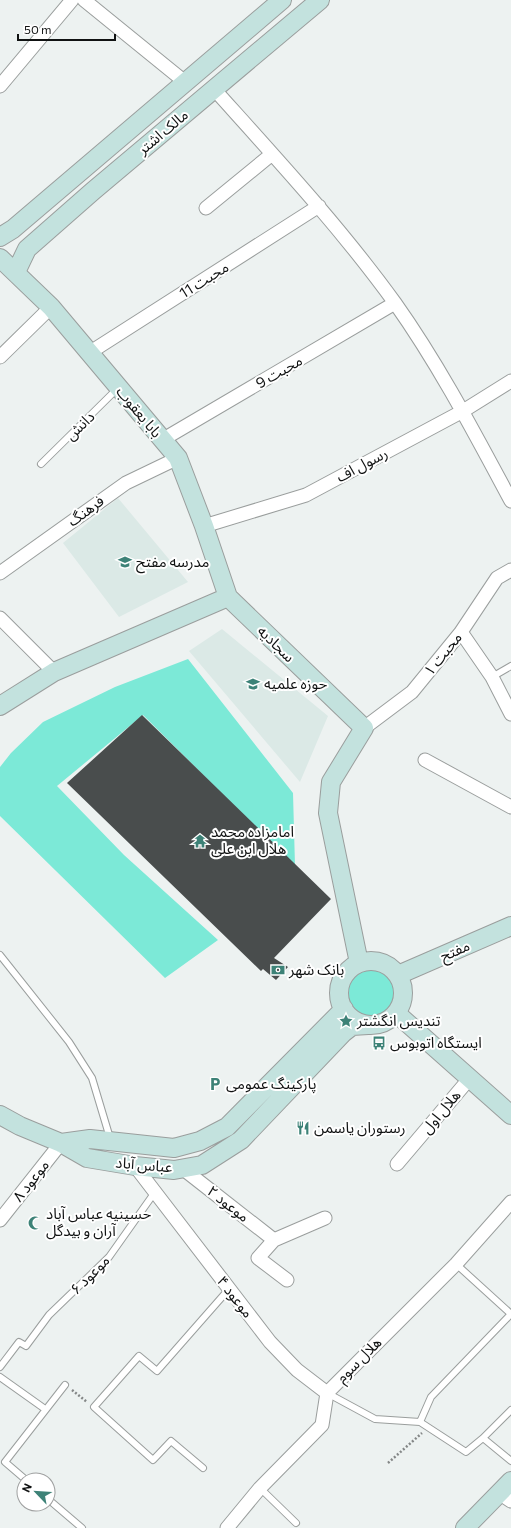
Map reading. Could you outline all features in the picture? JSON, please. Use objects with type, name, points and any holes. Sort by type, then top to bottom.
[{"type":"main road","name":"مالک اشتر","points":[[6,233],[282,0]]},
{"type":"main road","name":"مالک اشتر","points":[[16,272],[27,249],[320,0]]},
{"type":"main road","points":[[6,233],[11,236],[13,243],[18,248],[27,249]]},
{"type":"main road","name":"بابا یعقوب","points":[[0,258],[51,307],[178,458],[204,526],[228,597]]},
{"type":"main road","points":[[0,705],[54,672],[228,597]]},
{"type":"main road","name":"سجادیه","points":[[228,597],[364,728]]},
{"type":"main road","points":[[359,963],[328,813],[331,782],[364,728]]},
{"type":"main road","name":"مفتح","points":[[398,975],[511,926]]},
{"type":"main road","points":[[370,961],[381,962],[390,967],[398,975],[402,984],[403,995],[401,1004],[396,1013],[383,1022],[368,1024],[359,1022],[350,1017],[344,1009],[340,1000],[340,988],[343,978],[350,969],[359,963],[370,961]]},
{"type":"main road","name":"عباس آباد","points":[[61,1143],[90,1139],[174,1148],[200,1141],[227,1127],[344,1009]]},
{"type":"main road","points":[[396,1013],[511,1115]]},
{"type":"main road","name":"عباس آباد","points":[[0,1115],[20,1126],[61,1143],[87,1158],[135,1166],[174,1170],[202,1165],[241,1140],[343,1033],[352,1026],[368,1024]]},
{"type":"main road","points":[[465,1528],[507,1492]]},
{"type":"street","points":[[0,86],[72,0]]},
{"type":"street","points":[[84,0],[185,82]]},
{"type":"street","points":[[214,89],[319,206],[395,303],[463,411],[511,501]]},
{"type":"street","points":[[206,208],[272,154]]},
{"type":"street","name":"محبت 11","points":[[89,353],[319,206]]},
{"type":"street","name":"محبت 9","points":[[162,440],[395,303]]},
{"type":"street","points":[[0,357],[51,307]]},
{"type":"street","name":"رسول اف","points":[[204,526],[306,494],[463,411],[511,381]]},
{"type":"street","name":"فرهنگ","points":[[0,573],[126,483],[178,458]]},
{"type":"street","name":"محبت ۱","points":[[364,728],[412,692],[461,632],[497,578],[511,570]]},
{"type":"street","points":[[0,618],[54,672]]},
{"type":"street","points":[[461,632],[492,676],[511,714]]},
{"type":"street","points":[[425,760],[511,807]]},
{"type":"street","name":"هلال اول","points":[[397,1164],[470,1078]]},
{"type":"street","name":"موعود ۸","points":[[0,1220],[61,1143]]},
{"type":"street","name":"موعود ۴","points":[[135,1166],[270,1342],[297,1370],[327,1393]]},
{"type":"street","name":"موعود ۲","points":[[182,1168],[274,1240]]},
{"type":"street","name":"هلال سوم","points":[[227,1528],[260,1488],[322,1425],[327,1393],[456,1264],[511,1202]]},
{"type":"street","points":[[287,1280],[258,1258],[274,1240],[325,1218]]},
{"type":"lane","name":"دانش","points":[[41,464],[118,388]]},
{"type":"lane","points":[[492,676],[511,666]]},
{"type":"lane","points":[[0,955],[69,1042],[92,1078],[111,1142]]},
{"type":"lane","name":"موعود ۶","points":[[0,1367],[19,1342],[26,1346],[49,1315],[109,1257],[154,1192]]},
{"type":"lane","points":[[420,1422],[431,1397],[511,1314],[456,1264]]},
{"type":"lane","points":[[203,1468],[171,1441],[153,1460],[94,1407],[139,1356],[157,1372],[229,1288]]},
{"type":"lane","points":[[0,1377],[45,1409]]},
{"type":"lane","points":[[17,1472],[5,1462],[65,1385]]},
{"type":"lane","points":[[327,1393],[375,1419],[420,1422],[466,1452],[483,1438],[511,1410]]},
{"type":"lane","points":[[483,1438],[511,1461]]},
{"type":"lane","points":[[260,1488],[296,1523]]},
{"type":"lane","points":[[56,1506],[82,1528]]},
{"type":"path","points":[[65,1385],[94,1407]]},
{"type":"path","points":[[388,1464],[429,1428]]},
{"type":"shaded area","name":"مدرسه مفتح","points":[[118,498],[188,582],[119,617],[63,543]]},
{"type":"shaded area","name":"حوزه علمیه","points":[[222,629],[328,716],[300,782],[189,651]]},
{"type":"green space","points":[[188,659],[293,793],[295,866],[143,715],[57,786],[124,855],[218,940],[165,978],[0,816],[0,767],[11,753],[43,722],[115,687]]},
{"type":"green space","points":[[372,965],[382,967],[391,973],[397,982],[399,992],[397,1002],[391,1011],[382,1017],[372,1019],[362,1017],[353,1011],[347,1002],[345,992],[347,982],[353,973],[362,967]]},
{"type":"building","name":"امامزاده محمد هلال ابن علی","points":[[142,715],[331,899],[274,958],[288,967],[276,980],[263,969],[261,971],[67,783]]},
{"type":"place","name":"مدرسه مفتح","points":[[125,562]]},
{"type":"place","name":"حوزه علمیه","points":[[253,684]]},
{"type":"place","name":"امامزاده محمد هلال ابن علی","points":[[200,841]]},
{"type":"place","name":"بانک شهر","points":[[278,970]]},
{"type":"place","name":"تندیس انگشتر","points":[[346,1021]]},
{"type":"place","name":"ایستگاه اتوبوس","points":[[379,1043]]},
{"type":"place","name":"پارکینگ عمومی","points":[[215,1084]]},
{"type":"place","name":"رستوران یاسمن","points":[[303,1128]]},
{"type":"place","name":"حسینیه عباس آباد آران و بیدگل","points":[[35,1223]]}]
